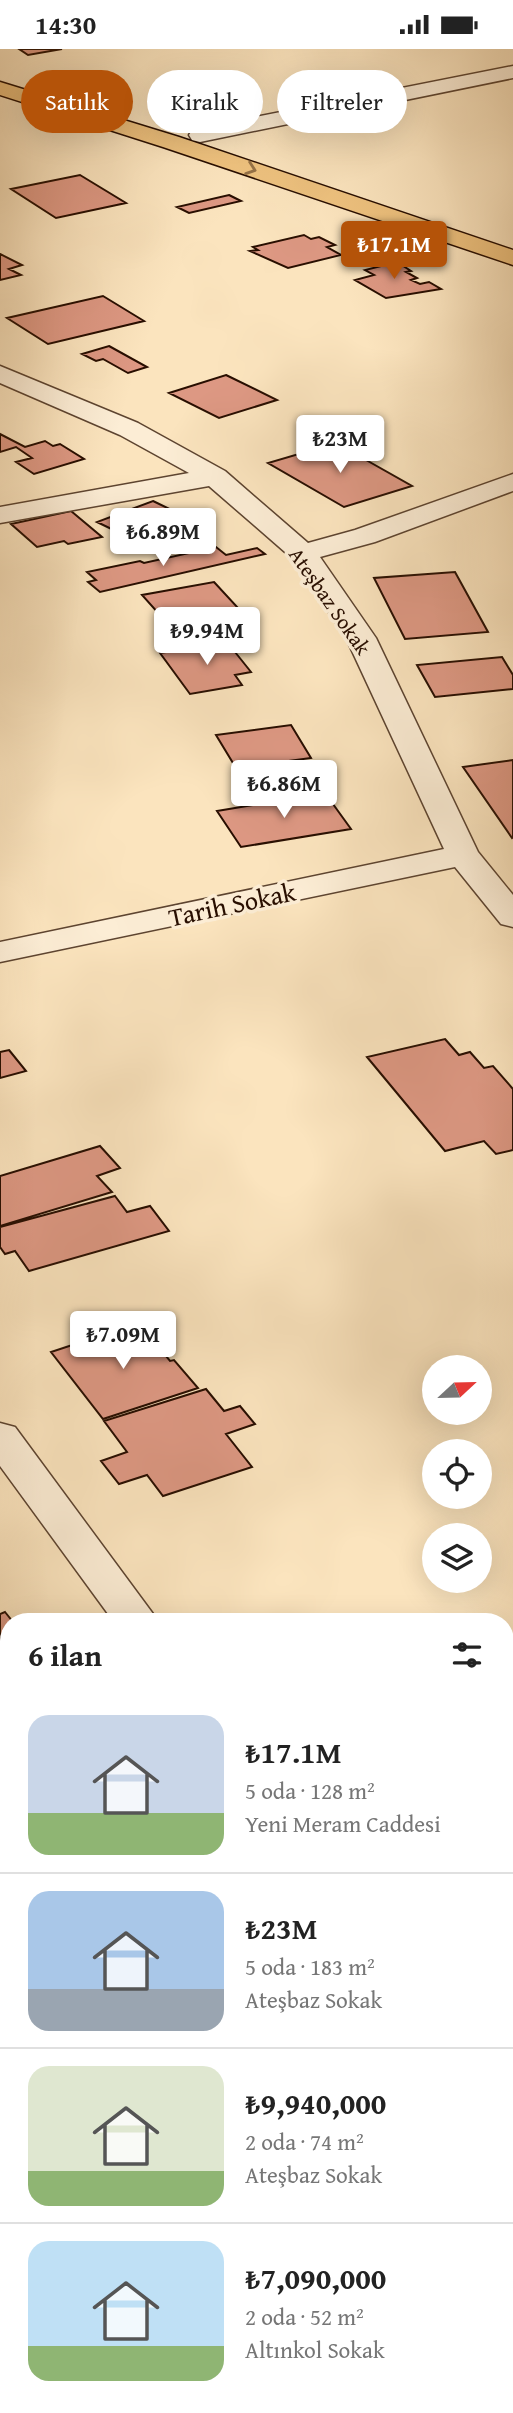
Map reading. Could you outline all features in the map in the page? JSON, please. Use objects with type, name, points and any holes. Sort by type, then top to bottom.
[{"type":"main road","points":[[0,71],[513,239]]},
{"type":"main road","points":[[0,87],[513,258]]},
{"type":"street","points":[[200,135],[513,72]]},
{"type":"street","name":"Ateşbaz Sokak","points":[[0,374],[129,429],[215,477],[303,553],[361,638],[463,855],[513,916]]},
{"type":"street","points":[[0,515],[215,477]]},
{"type":"street","points":[[303,553],[365,536],[513,482]]},
{"type":"street","name":"Tarih Sokak","points":[[0,952],[463,855]]},
{"type":"street","points":[[0,1436],[130,1613]]},
{"type":"building","points":[[19,49],[62,49],[28,55]]},
{"type":"building","points":[[80,175],[126,203],[56,218],[11,189]]},
{"type":"building","points":[[229,195],[241,201],[189,213],[177,207]]},
{"type":"building","points":[[304,235],[311,239],[319,237],[335,245],[327,247],[341,255],[288,268],[250,251],[258,250],[253,247]]},
{"type":"building","points":[[0,254],[22,265],[9,269],[21,275],[0,280]]},
{"type":"building","points":[[397,262],[411,271],[406,272],[417,278],[411,280],[420,284],[429,282],[441,289],[386,298],[355,280],[374,275],[365,270]]},
{"type":"building","points":[[103,296],[144,321],[48,344],[7,318]]},
{"type":"building","points":[[109,346],[147,367],[128,373],[103,359],[96,361],[82,354]]},
{"type":"building","points":[[226,375],[277,400],[219,418],[169,393]]},
{"type":"building","points":[[0,434],[25,447],[45,441],[53,446],[60,444],[84,459],[34,474],[16,462],[32,458],[16,447],[0,452]]},
{"type":"building","points":[[336,443],[412,486],[344,507],[268,463]]},
{"type":"building","points":[[153,501],[213,530],[157,551],[97,522]]},
{"type":"building","points":[[71,511],[102,537],[37,547],[11,524]]},
{"type":"building","points":[[216,547],[226,555],[257,548],[265,554],[100,592],[88,582],[96,580],[87,572]]},
{"type":"building","points":[[455,572],[488,632],[405,639],[374,578]]},
{"type":"building","points":[[214,582],[239,609],[223,612],[226,615],[175,624],[165,613],[159,614],[142,595]]},
{"type":"building","points":[[227,642],[251,672],[235,675],[242,685],[190,694],[160,653]]},
{"type":"building","points":[[502,657],[513,675],[513,689],[435,697],[417,665]]},
{"type":"building","points":[[291,725],[311,758],[236,768],[216,735]]},
{"type":"building","points":[[513,760],[513,837],[512,838],[463,767]]},
{"type":"building","points":[[325,793],[351,829],[241,847],[217,811]]},
{"type":"building","points":[[445,1039],[459,1055],[470,1052],[484,1068],[493,1066],[513,1089],[513,1150],[496,1154],[484,1141],[445,1151],[367,1057]]},
{"type":"building","points":[[9,1050],[26,1071],[0,1078],[0,1052]]},
{"type":"building","points":[[100,1146],[120,1168],[97,1176],[112,1192],[0,1226],[0,1176]]},
{"type":"building","points":[[115,1196],[127,1212],[150,1206],[169,1231],[29,1271],[15,1251],[5,1254],[0,1247],[0,1227]]},
{"type":"building","points":[[139,1323],[170,1361],[174,1360],[198,1388],[103,1419],[51,1352]]},
{"type":"building","points":[[206,1389],[224,1411],[240,1406],[255,1424],[226,1434],[252,1467],[163,1496],[147,1475],[119,1484],[101,1461],[127,1452],[104,1421]]}]
